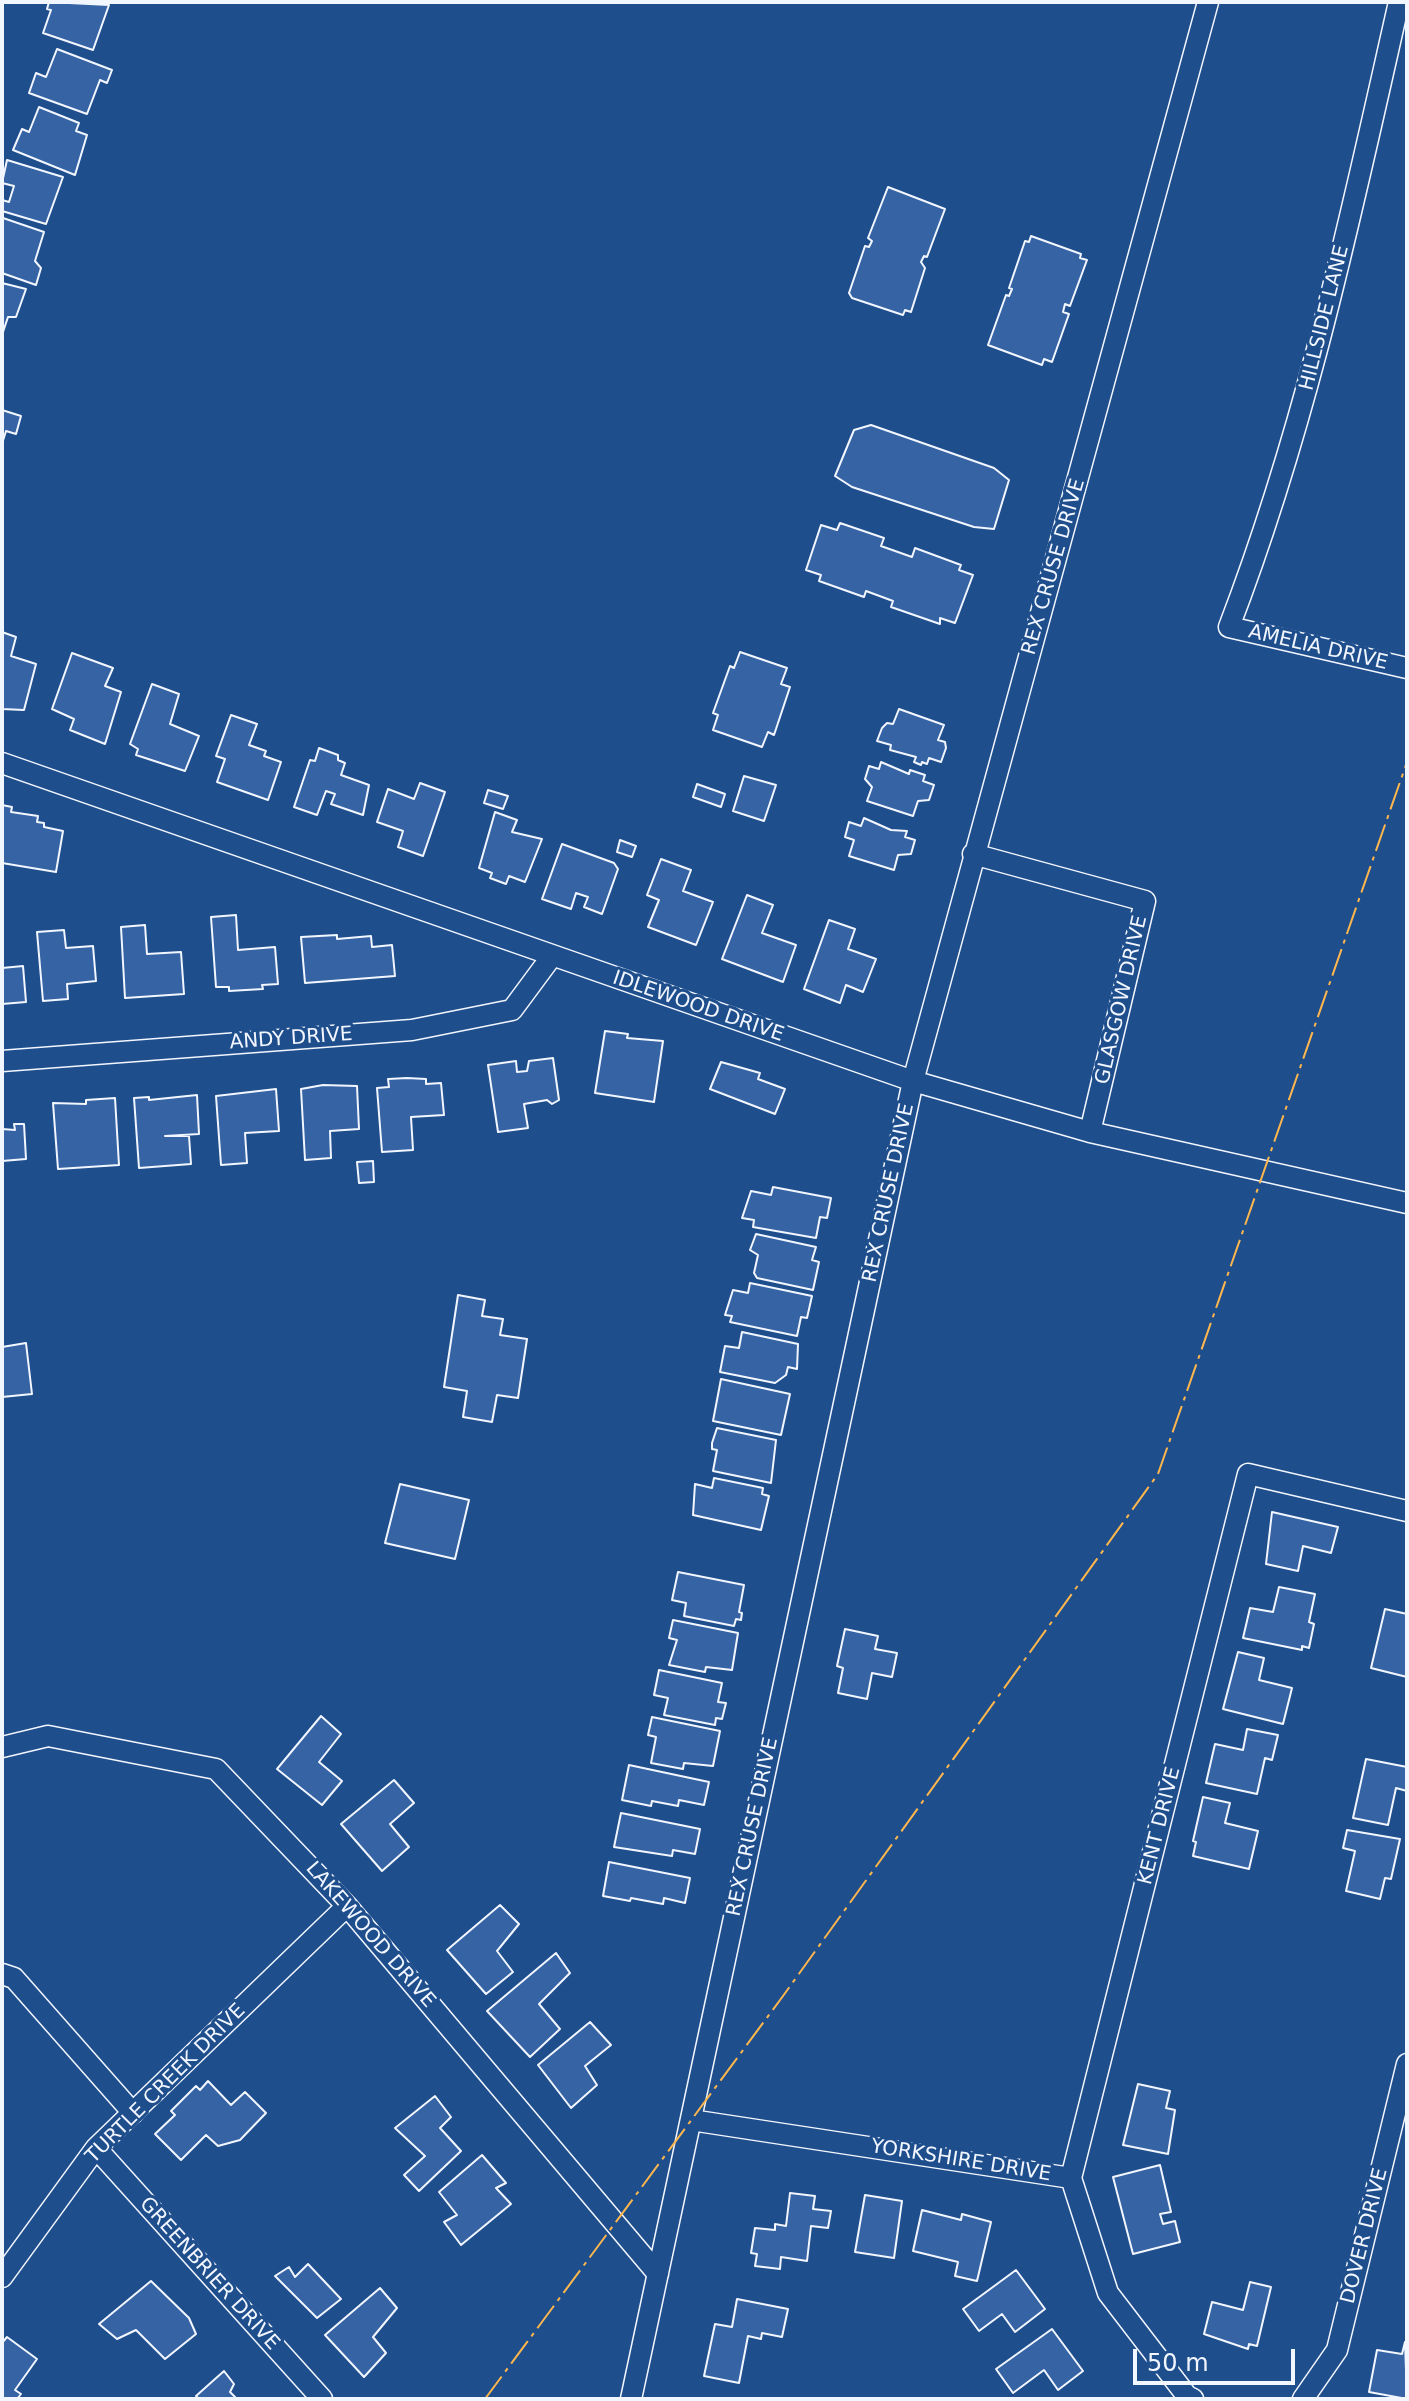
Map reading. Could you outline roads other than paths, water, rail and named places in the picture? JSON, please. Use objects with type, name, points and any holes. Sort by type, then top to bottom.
[{"type":"street","name":"REX CRUSE DRIVE","points":[[631,2399],[913,1081],[1208,2]]},
{"type":"street","name":"HILLSIDE LANE","points":[[1229,627],[1256,555],[1324,336],[1399,2]]},
{"type":"street","name":"AMELIA DRIVE","points":[[1229,627],[1407,668]]},
{"type":"street","name":"IDLEWOOD DRIVE","points":[[2,763],[913,1081],[1090,1132],[1407,1203]]},
{"type":"street","name":"GLASGOW DRIVE","points":[[973,854],[1145,901],[1090,1132]]},
{"type":"street","name":"ANDY DRIVE","points":[[2,1061],[412,1030],[512,1010],[552,956]]},
{"type":"street","name":"KENT DRIVE","points":[[1071,2178],[1248,1474],[1407,1511]]},
{"type":"street","name":"LAKEWOOD DRIVE","points":[[2,1747],[48,1736],[216,1769],[347,1906],[658,2274]]},
{"type":"street","name":"TURTLE CREEK DRIVE","points":[[2,2277],[96,2148],[347,1906]]},
{"type":"street","points":[[2,1974],[14,1978],[133,2113]]},
{"type":"street","name":"DOVER DRIVE","points":[[1303,2399],[1337,2350],[1407,2064]]},
{"type":"street","name":"YORKSHIRE DRIVE","points":[[691,2120],[1071,2178],[1108,2293],[1187,2396],[1193,2399]]},
{"type":"street","name":"GREENBRIER DRIVE","points":[[96,2148],[322,2399]]}]
